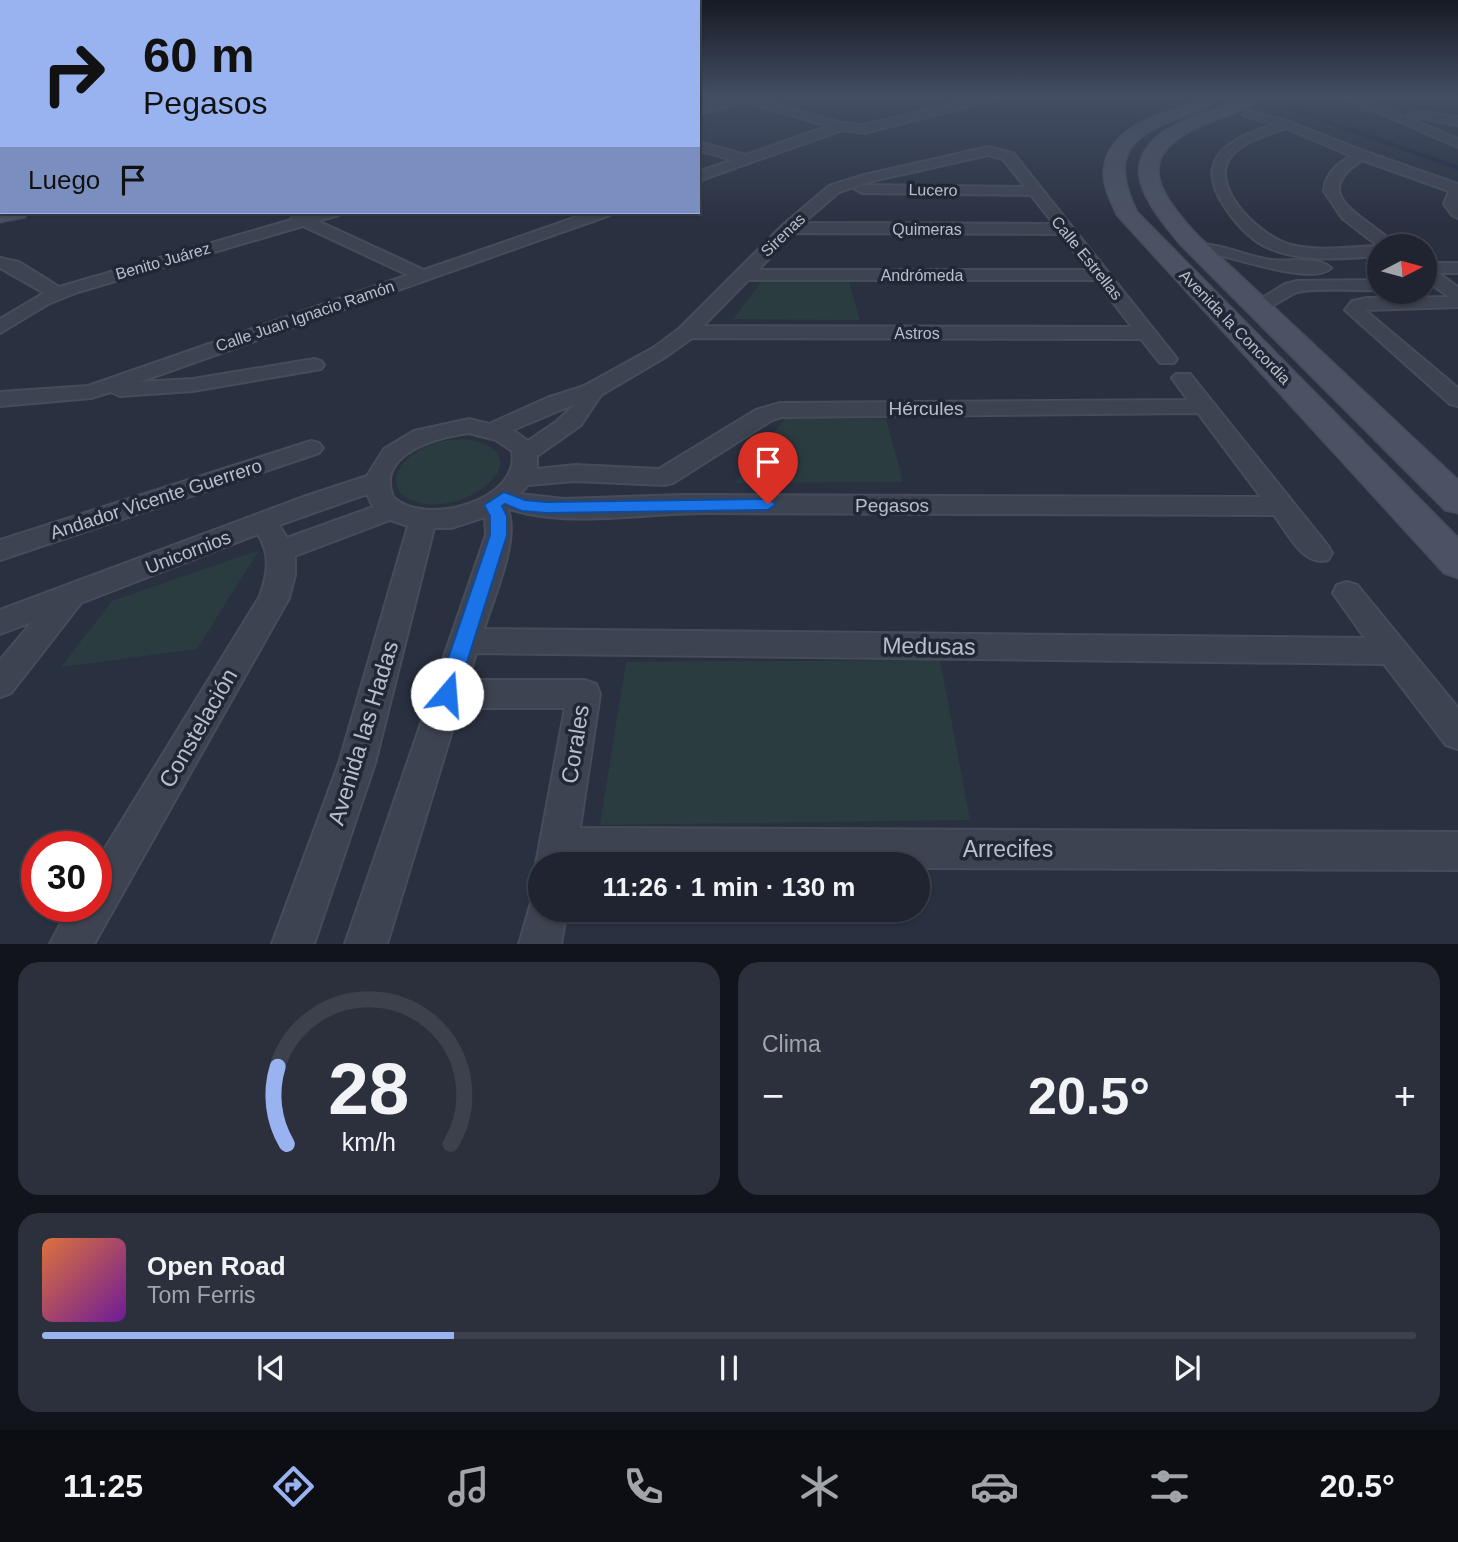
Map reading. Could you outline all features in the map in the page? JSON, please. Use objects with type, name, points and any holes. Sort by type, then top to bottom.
[{"type":"main road","name":"Avenida la Concordia","points":[[1127,140],[1113,161],[1112,176],[1116,195],[1128,215],[1458,563]]},
{"type":"main road","name":"Avenida la Concordia","points":[[1166,140],[1152,154],[1146,173],[1158,203],[1198,249],[1458,501]]},
{"type":"main road","points":[[1160,249],[1198,249]]},
{"type":"main road","points":[[1213,303],[1255,303]]},
{"type":"street","points":[[700,176],[800,140]]},
{"type":"street","points":[[1247,140],[1226,153],[1219,163],[1217,178],[1225,200],[1245,223],[1278,247],[1367,266]]},
{"type":"street","points":[[1325,140],[1458,189],[1450,198],[1450,204],[1458,213]]},
{"type":"street","points":[[700,147],[744,159]]},
{"type":"street","name":"Sirenas","points":[[497,429],[592,391],[629,371],[687,332],[789,228],[834,189],[864,179],[979,152],[995,152],[1008,156]]},
{"type":"street","points":[[1361,155],[1334,172],[1329,183],[1331,197],[1350,218],[1372,234]]},
{"type":"street","name":"Calle Estrellas","points":[[1008,156],[1167,359]]},
{"type":"street","name":"Lucero","points":[[834,189],[1033,191]]},
{"type":"street","points":[[290,214],[422,275]]},
{"type":"street","name":"Benito Juárez","points":[[0,327],[57,293],[326,214]]},
{"type":"street","name":"Calle Juan Ignacio Ramón","points":[[0,399],[91,392],[599,214]]},
{"type":"street","name":"Quimeras","points":[[789,228],[1064,229]]},
{"type":"street","points":[[1198,249],[1213,249],[1256,263],[1269,270],[1289,288]]},
{"type":"street","points":[[0,263],[13,266],[57,293]]},
{"type":"street","points":[[1256,263],[1287,267],[1367,269]]},
{"type":"street","points":[[1329,268],[1353,285]]},
{"type":"street","points":[[1437,269],[1458,268]]},
{"type":"street","name":"Andrómeda","points":[[743,275],[1101,275]]},
{"type":"street","points":[[1255,303],[1271,303],[1289,288],[1353,285],[1367,276]]},
{"type":"street","points":[[1437,278],[1453,288]]},
{"type":"street","points":[[1458,302],[1367,303],[1359,304],[1354,310],[1458,399]]},
{"type":"street","name":"Astros","points":[[687,332],[1147,333]]},
{"type":"street","points":[[91,392],[193,385],[314,365]]},
{"type":"street","points":[[1184,378],[1318,553]]},
{"type":"street","name":"Sirenas","points":[[525,453],[569,425],[580,414],[592,391]]},
{"type":"street","name":"Hércules","points":[[664,477],[764,415],[780,410],[1206,406]]},
{"type":"street","points":[[273,537],[390,510],[423,520],[471,514],[498,501],[522,478],[527,465],[525,453],[516,439],[497,429],[469,426],[437,430],[407,443],[385,461],[376,482],[378,497],[390,510]]},
{"type":"street","name":"Andador Vicente Guerrero","points":[[0,550],[311,448]]},
{"type":"street","points":[[522,478],[575,472],[664,477],[659,504]]},
{"type":"street","name":"Unicornios","points":[[0,622],[70,597],[273,537],[376,482]]},
{"type":"street","points":[[366,943],[499,535],[498,501]]},
{"type":"street","name":"Pegasos","points":[[498,501],[534,507],[659,504],[1283,506]]},
{"type":"street","name":"Avenida las Hadas","points":[[293,943],[357,763],[423,520]]},
{"type":"street","name":"Constelación","points":[[112,874],[274,598],[285,568],[273,537]]},
{"type":"street","points":[[1348,593],[1458,734]]},
{"type":"street","points":[[0,683],[70,597]]},
{"type":"street","name":"Medusas","points":[[464,641],[1394,651]]},
{"type":"street","name":"Corales","points":[[447,694],[584,694],[557,852]]},
{"type":"street","name":"Arrecifes","points":[[930,854],[1458,851]]},
{"type":"street","points":[[71,943],[83,922]]},
{"type":"street","points":[[540,943],[544,922]]},
{"type":"shaded area","points":[[848,279],[860,320],[733,319],[763,280]]},
{"type":"shaded area","points":[[785,419],[886,419],[903,482],[735,483]]},
{"type":"shaded area","points":[[464,439],[487,446],[499,456],[499,468],[492,480],[460,500],[440,504],[420,503],[401,494],[396,480],[402,464],[409,457],[434,444]]},
{"type":"shaded area","points":[[259,550],[197,649],[61,667],[112,601]]},
{"type":"shaded area","points":[[940,660],[970,820],[600,825],[626,662]]},
{"type":"waterway","points":[[1379,140],[1458,168]]},
{"type":"route","points":[[447,694],[499,535],[498,516],[493,505],[504,497],[522,506],[546,508],[768,504]]}]
